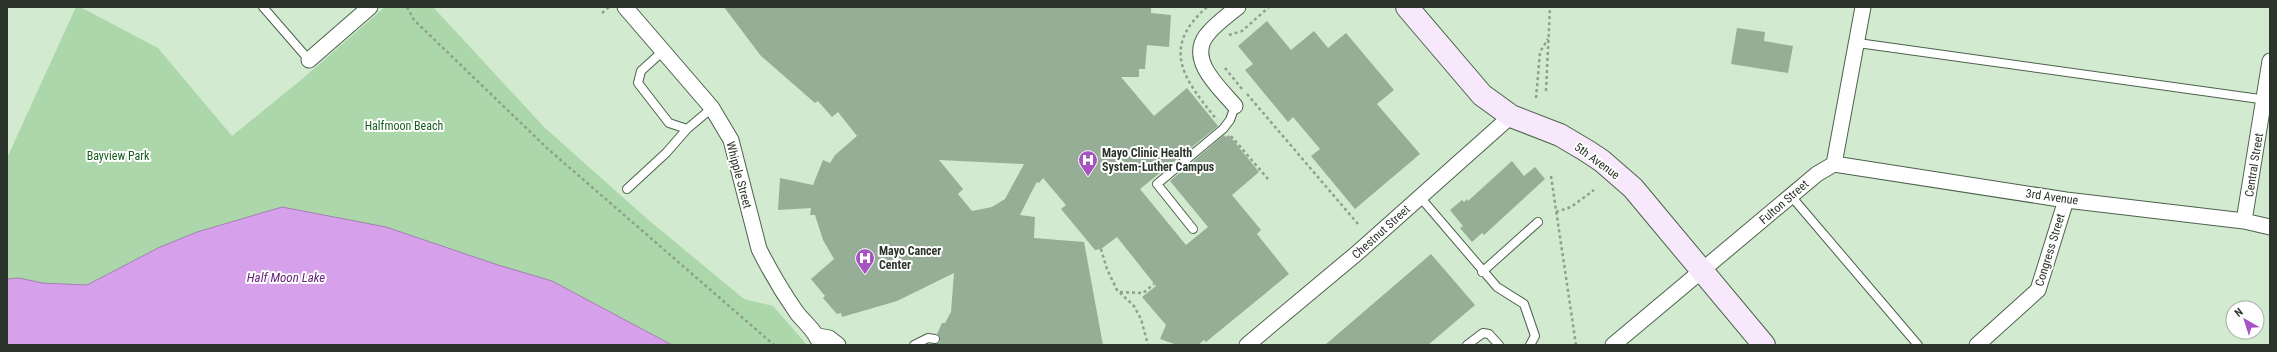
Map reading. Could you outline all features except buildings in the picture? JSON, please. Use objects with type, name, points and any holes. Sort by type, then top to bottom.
[{"type":"main road","name":"5th Avenue","points":[[1407,7],[1482,94],[1511,116],[1560,136],[1602,161],[1633,188],[1764,345]]},
{"type":"street","points":[[308,60],[370,7]]},
{"type":"street","name":"Whipple Street","points":[[625,7],[712,108],[731,140],[755,235],[762,256],[796,312],[819,341],[829,338],[838,345]]},
{"type":"street","points":[[1235,106],[1205,69],[1200,53],[1206,35],[1238,7]]},
{"type":"street","points":[[1834,164],[1858,42],[1863,7]]},
{"type":"street","name":"Central Street","points":[[2244,222],[2267,100],[2270,60]]},
{"type":"street","name":"Chestnut Street","points":[[1247,345],[1356,254],[1511,116]]},
{"type":"street","name":"Fulton Street","points":[[1613,345],[1702,272],[1817,174],[1834,164]]},
{"type":"street","name":"3rd Avenue","points":[[1834,164],[2066,200],[2244,222],[2270,227]]},
{"type":"street","name":"Congress Street","points":[[1977,345],[2038,290],[2066,200]]},
{"type":"lane","points":[[263,7],[308,60]]},
{"type":"lane","points":[[1858,42],[2267,100]]},
{"type":"lane","points":[[663,51],[641,71],[638,83],[669,123],[687,129]]},
{"type":"lane","points":[[1193,230],[1157,184],[1223,129],[1230,120],[1235,106]]},
{"type":"lane","points":[[627,189],[666,153],[687,129],[712,108]]},
{"type":"lane","points":[[1791,196],[1918,345]]},
{"type":"lane","points":[[1420,197],[1482,272],[1497,287],[1524,304],[1535,336],[1530,345]]},
{"type":"lane","points":[[1482,272],[1538,222]]},
{"type":"lane","points":[[1467,345],[1483,333],[1489,334],[1499,345]]},
{"type":"lane","points":[[914,345],[928,338],[935,339]]},
{"type":"path","points":[[407,7],[414,20],[548,149],[774,345]]},
{"type":"path","points":[[602,13],[609,7]]},
{"type":"path","points":[[1226,37],[1242,31],[1269,7]]},
{"type":"path","points":[[1546,92],[1550,7]]},
{"type":"path","points":[[1536,98],[1540,52],[1548,38]]},
{"type":"path","points":[[1222,65],[1358,224]]},
{"type":"path","points":[[1551,176],[1576,345]]},
{"type":"path","points":[[1556,212],[1570,207],[1594,190]]},
{"type":"path","points":[[1102,249],[1107,269],[1120,292],[1138,312],[1148,345]]},
{"type":"path","points":[[1120,292],[1143,293],[1154,284]]},
{"type":"green space","points":[[76,7],[80,7],[158,48],[232,136],[301,80],[385,7],[433,7],[544,127],[646,218],[744,299],[773,306],[807,345],[672,345],[552,281],[283,207],[197,232],[160,247],[87,285],[42,283],[19,278],[7,279],[7,158]]},
{"type":"water","name":"Half Moon Lake","points":[[282,207],[386,227],[498,265],[552,281],[672,345],[7,345],[7,279],[19,278],[42,283],[87,285],[160,247],[197,232]]},
{"type":"place","name":"Mayo Clinic Health System-Luther Campus","points":[[1088,177]]},
{"type":"place","name":"Mayo Cancer Center","points":[[865,275]]},
{"type":"park label","name":"Halfmoon Beach","points":[[404,126]]},
{"type":"park label","name":"Bayview Park","points":[[118,156]]}]
